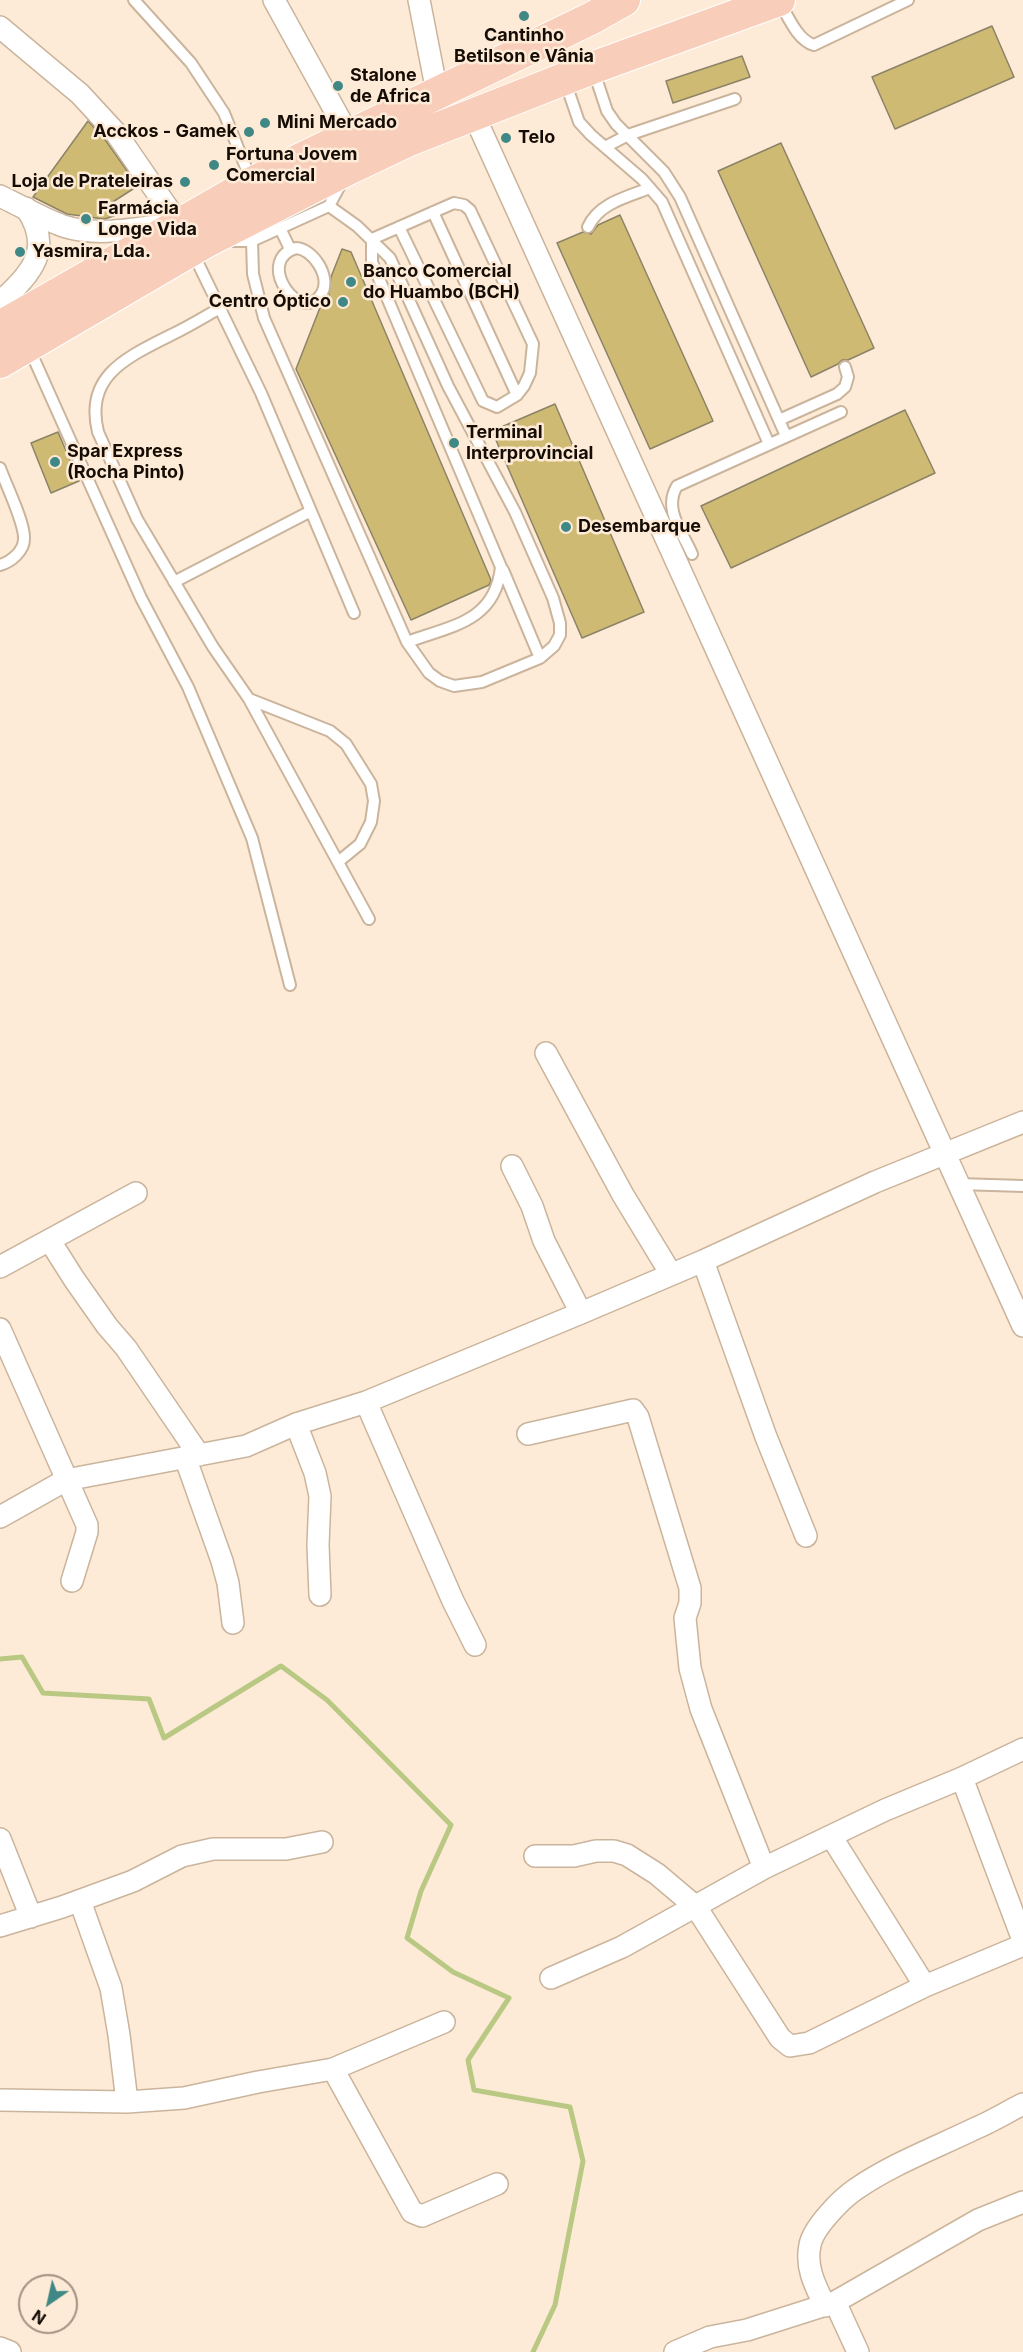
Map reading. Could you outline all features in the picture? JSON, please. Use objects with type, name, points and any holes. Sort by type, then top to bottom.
[{"type":"main road","points":[[0,364],[192,238],[252,183],[592,18],[624,0]]},
{"type":"main road","points":[[0,327],[192,238],[473,113],[779,0]]},
{"type":"street","points":[[274,0],[349,136]]},
{"type":"street","points":[[419,0],[437,92]]},
{"type":"street","points":[[0,27],[80,94],[116,133],[192,238]]},
{"type":"street","points":[[473,113],[1023,1326]]},
{"type":"street","points":[[0,196],[65,227],[91,232],[113,231],[192,238]]},
{"type":"street","points":[[0,302],[27,275],[39,248],[38,230],[25,207]]},
{"type":"street","points":[[546,1053],[623,1196],[671,1274]]},
{"type":"street","points":[[0,1517],[66,1480],[246,1446],[296,1425],[366,1402],[703,1261],[875,1182],[1023,1122]]},
{"type":"street","points":[[512,1166],[532,1206],[544,1241],[581,1313]]},
{"type":"street","points":[[0,1267],[136,1193]]},
{"type":"street","points":[[50,1241],[107,1326],[133,1356],[192,1456],[228,1583],[232,1623]]},
{"type":"street","points":[[703,1261],[766,1437],[806,1536]]},
{"type":"street","points":[[0,1329],[87,1525],[87,1532],[72,1581]]},
{"type":"street","points":[[366,1402],[453,1601],[476,1645]]},
{"type":"street","points":[[528,1434],[633,1410],[638,1417],[690,1588],[690,1602],[685,1618],[690,1668],[701,1709],[764,1868]]},
{"type":"street","points":[[296,1425],[315,1473],[320,1497],[318,1545],[320,1594]]},
{"type":"street","points":[[551,1978],[622,1947],[764,1868],[885,1810],[962,1778],[1023,1749]]},
{"type":"street","points":[[962,1778],[1023,1940]]},
{"type":"street","points":[[831,1836],[926,1986]]},
{"type":"street","points":[[0,1839],[31,1917]]},
{"type":"street","points":[[0,1926],[80,1901],[133,1881],[182,1856],[213,1850],[286,1849],[322,1842]]},
{"type":"street","points":[[535,1856],[574,1856],[596,1851],[614,1851],[627,1855],[657,1874],[696,1907],[780,2038],[790,2046],[797,2047],[809,2043],[926,1986],[1023,1945]]},
{"type":"street","points":[[80,1901],[111,1988],[127,2102]]},
{"type":"street","points":[[0,2100],[127,2102],[184,2098],[333,2069],[444,2022]]},
{"type":"street","points":[[333,2069],[416,2216],[422,2216],[497,2184]]},
{"type":"street","points":[[858,2352],[830,2304],[814,2283],[808,2264],[810,2243],[829,2214],[855,2190],[910,2159],[1023,2104]]},
{"type":"street","points":[[675,2352],[710,2337],[747,2330],[830,2304],[978,2220],[1023,2202]]},
{"type":"street","points":[[0,2348],[10,2352]]},
{"type":"lane","points":[[134,0],[191,63],[224,113],[252,183]]},
{"type":"lane","points":[[779,0],[801,37],[807,43],[814,45],[908,0]]},
{"type":"lane","points":[[578,73],[616,124],[664,172],[680,197],[786,436]]},
{"type":"lane","points":[[578,73],[579,122],[642,178],[662,202],[769,444]]},
{"type":"lane","points":[[605,147],[628,135],[735,99]]},
{"type":"lane","points":[[350,168],[329,206],[252,241],[192,238],[220,308],[261,393],[354,613]]},
{"type":"lane","points":[[588,227],[593,216],[603,207],[650,188]]},
{"type":"lane","points":[[372,239],[432,212],[454,203],[464,204],[470,210],[533,344],[530,373],[517,396],[497,407],[483,400],[399,227]]},
{"type":"lane","points":[[252,241],[253,274],[264,318],[407,642],[429,673],[440,681],[454,686],[482,682],[540,658],[554,646],[560,635],[560,624],[553,598],[515,512],[448,386],[390,258],[372,239],[329,206]]},
{"type":"lane","points":[[432,212],[517,396]]},
{"type":"lane","points":[[280,228],[290,249]]},
{"type":"lane","points":[[372,239],[372,262],[540,658]]},
{"type":"lane","points":[[290,249],[308,250],[316,260],[323,277],[324,290],[321,295],[310,302],[304,303],[292,298],[281,276],[279,264],[281,258],[290,249]]},
{"type":"lane","points":[[220,308],[122,361],[112,370],[99,390],[94,417],[104,447],[137,519],[213,647],[249,699],[369,919]]},
{"type":"lane","points":[[27,345],[141,598],[188,687],[252,838],[290,985]]},
{"type":"lane","points":[[779,420],[837,394],[845,387],[848,377],[845,367]]},
{"type":"lane","points":[[692,554],[670,505],[671,495],[677,486],[841,412]]},
{"type":"lane","points":[[0,468],[22,526],[24,540],[20,552],[0,565]]},
{"type":"lane","points":[[174,582],[311,511]]},
{"type":"lane","points":[[407,642],[470,619],[490,602],[499,584],[501,567]]},
{"type":"lane","points":[[249,699],[330,731],[346,744],[371,784],[374,801],[372,822],[360,844],[338,862]]},
{"type":"lane","points":[[958,1184],[1023,1186]]},
{"type":"building","points":[[992,26],[1014,77],[895,129],[872,77]]},
{"type":"building","points":[[742,56],[750,77],[673,103],[666,81]]},
{"type":"building","points":[[88,121],[106,141],[135,182],[131,185],[133,189],[108,205],[114,216],[104,219],[67,214],[33,197]]},
{"type":"building","points":[[781,143],[874,348],[848,360],[842,360],[811,377],[718,171]]},
{"type":"building","points":[[620,215],[713,421],[650,449],[557,243],[583,232],[591,234],[598,225]]},
{"type":"building","points":[[342,249],[351,252],[491,580],[489,585],[411,620],[296,369],[321,305],[329,295],[331,277]]},
{"type":"building","points":[[555,404],[644,612],[582,638],[492,431]]},
{"type":"building","points":[[905,410],[935,473],[731,568],[701,506]]},
{"type":"building","name":"Spar Express (Rocha Pinto)","points":[[58,432],[79,481],[51,493],[31,443]]},
{"type":"waterway","points":[[0,1659],[22,1657],[43,1693],[149,1699],[164,1738],[281,1666],[327,1700],[451,1825],[421,1891],[407,1938],[453,1972],[509,1998],[468,2060],[474,2090],[570,2107],[583,2161],[555,2305],[533,2352]]},
{"type":"place","name":"Cantinho Betilson e Vânia","points":[[524,16]]},
{"type":"place","name":"Stalone de Africa","points":[[338,86]]},
{"type":"place","name":"Mini Mercado","points":[[265,123]]},
{"type":"place","name":"Acckos - Gamek","points":[[249,132]]},
{"type":"place","name":"Telo","points":[[506,138]]},
{"type":"place","name":"Fortuna Jovem Comercial","points":[[214,165]]},
{"type":"place","name":"Loja de Prateleiras","points":[[185,182]]},
{"type":"place","name":"Farmácia Longe Vida","points":[[86,219]]},
{"type":"place","name":"Yasmira, Lda.","points":[[20,252]]},
{"type":"place","name":"Banco Comercial do Huambo (BCH)","points":[[351,282]]},
{"type":"place","name":"Centro Óptico","points":[[343,302]]},
{"type":"place","name":"Terminal Interprovincial","points":[[454,443]]},
{"type":"place","name":"Spar Express (Rocha Pinto)","points":[[55,462]]},
{"type":"place","name":"Desembarque","points":[[566,527]]}]
